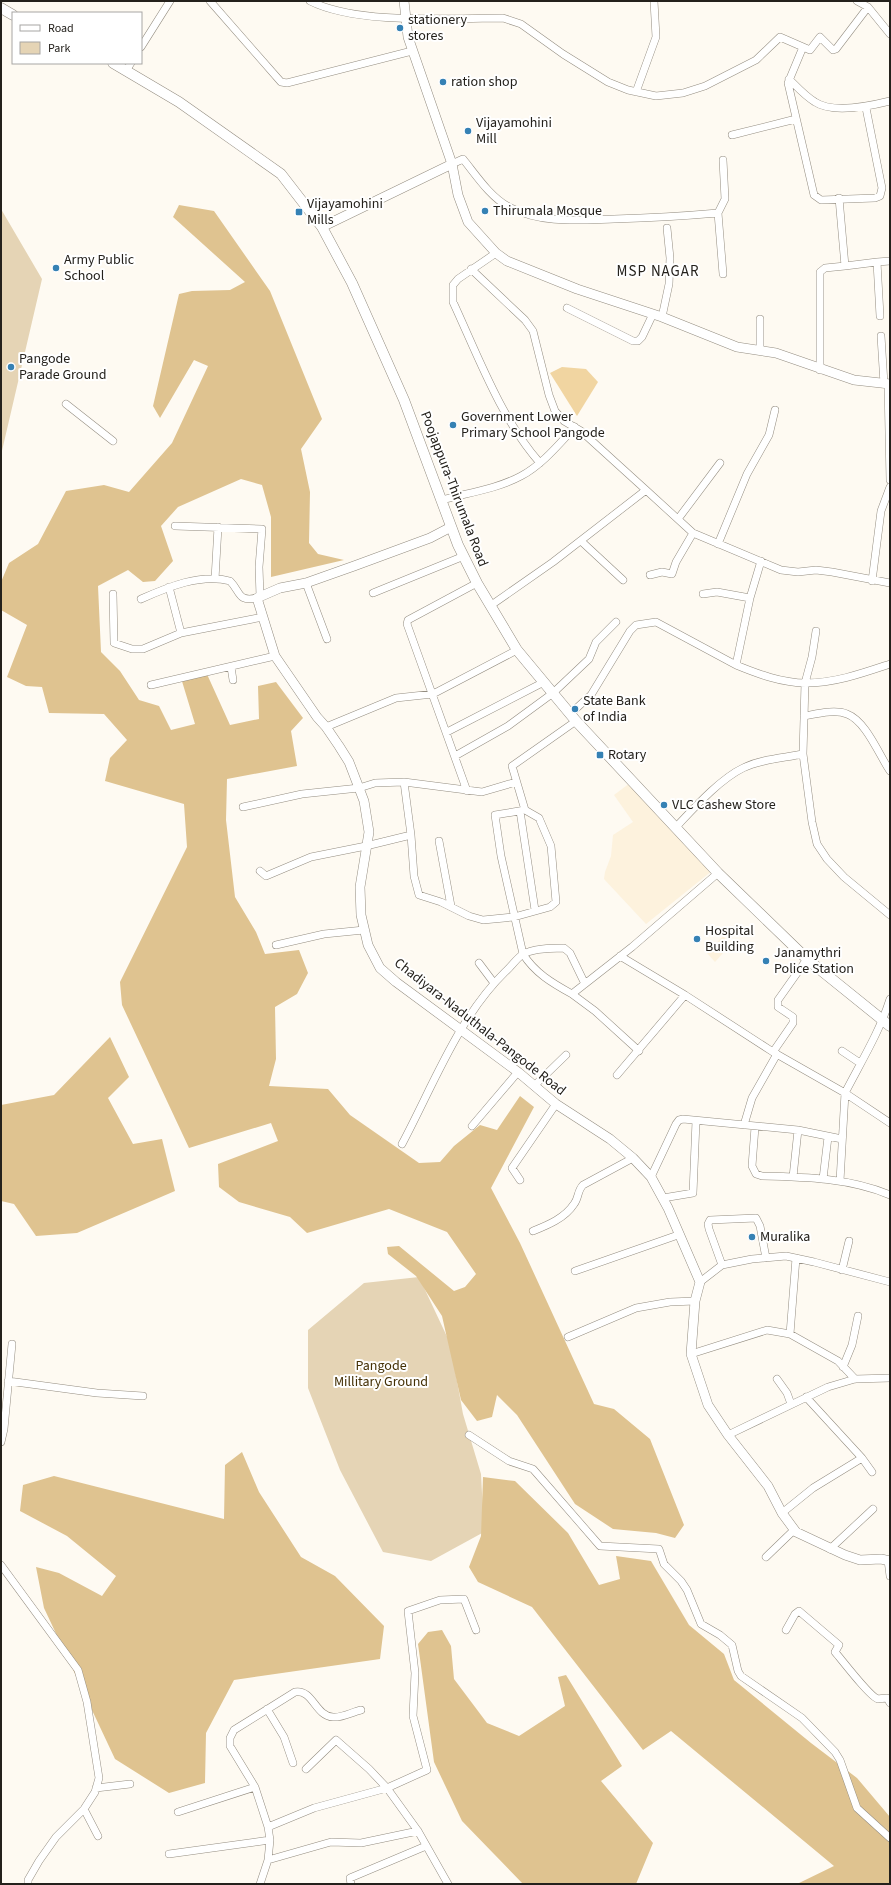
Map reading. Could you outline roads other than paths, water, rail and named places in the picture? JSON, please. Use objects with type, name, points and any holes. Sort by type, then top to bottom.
[{"type":"main road","points":[[1,9],[12,14]]},
{"type":"main road","name":"Poojappura-Thirumala Road","points":[[117,64],[128,67],[281,174],[322,226],[352,283],[404,400],[451,527],[476,583],[517,650],[573,718],[676,826],[718,873],[807,959],[887,1023]]},
{"type":"street","points":[[142,45],[170,1]]},
{"type":"street","points":[[210,1],[281,82],[288,84],[412,51]]},
{"type":"street","points":[[310,1],[321,7],[346,13],[405,18],[503,18],[513,20],[608,82],[636,92],[656,96],[671,96],[705,86],[756,60],[780,37],[810,50],[820,37],[833,50],[868,7]]},
{"type":"street","points":[[404,1],[408,37],[452,164],[458,196],[468,222],[496,253],[507,261],[737,347],[776,353],[820,370],[854,380],[888,384]]},
{"type":"street","points":[[636,92],[656,37],[654,1]]},
{"type":"street","points":[[857,1],[868,7],[890,34]]},
{"type":"street","points":[[802,47],[788,83],[814,195],[821,200],[838,198],[875,198],[880,196],[882,188],[866,108]]},
{"type":"street","points":[[789,79],[812,100],[826,107],[866,108],[890,101]]},
{"type":"street","points":[[732,135],[796,119]]},
{"type":"street","points":[[322,226],[463,159],[486,188],[508,207],[529,215],[546,219],[658,218],[718,213]]},
{"type":"street","points":[[723,160],[725,199],[718,213],[723,274]]},
{"type":"street","points":[[838,198],[845,266]]},
{"type":"street","points":[[567,308],[633,341],[638,341],[657,316],[669,284],[670,258],[667,228]]},
{"type":"street","points":[[496,253],[471,269],[453,285],[453,302],[511,426],[540,463]]},
{"type":"street","points":[[820,370],[820,272],[825,268],[890,261]]},
{"type":"street","points":[[877,262],[880,316]]},
{"type":"street","points":[[471,269],[525,320],[533,331],[549,395],[556,411],[564,421],[575,427],[693,533],[781,570],[798,572],[821,571],[890,583]]},
{"type":"street","points":[[760,319],[760,351]]},
{"type":"street","points":[[881,336],[888,384],[890,480]]},
{"type":"street","points":[[66,404],[113,441]]},
{"type":"street","points":[[718,544],[747,474],[764,447],[769,435],[774,410]]},
{"type":"street","points":[[442,500],[503,484],[521,476],[540,463],[575,427]]},
{"type":"street","points":[[678,519],[720,463]]},
{"type":"street","points":[[872,581],[881,510],[890,488]]},
{"type":"street","points":[[490,606],[581,540],[646,490]]},
{"type":"street","points":[[175,526],[262,529],[259,567],[259,597]]},
{"type":"street","points":[[215,579],[218,527]]},
{"type":"street","points":[[141,599],[179,583],[215,579],[230,581],[241,597],[249,599],[259,597],[280,588],[306,583],[430,538],[451,527]]},
{"type":"street","points":[[650,575],[662,572],[672,574],[676,562],[693,533]]},
{"type":"street","points":[[581,540],[623,580]]},
{"type":"street","points":[[373,593],[464,556]]},
{"type":"street","points":[[736,665],[750,598],[760,562]]},
{"type":"street","points":[[306,583],[327,639]]},
{"type":"street","points":[[468,791],[433,694],[408,631],[408,620],[476,583]]},
{"type":"street","points":[[169,586],[181,634]]},
{"type":"street","points":[[703,594],[717,592],[750,598]]},
{"type":"street","points":[[113,594],[114,643],[132,649],[143,649],[181,634],[263,617]]},
{"type":"street","name":"Chadiyara-Naduthala-Pangode Road","points":[[259,597],[263,617],[275,656],[349,762],[359,788],[368,817],[369,832],[360,888],[361,915],[368,945],[380,968],[396,982],[461,1031],[518,1072],[556,1104],[610,1139],[633,1158],[651,1177],[663,1198],[700,1282]]},
{"type":"street","points":[[455,756],[508,726],[553,693],[589,659],[596,642],[616,622]]},
{"type":"street","points":[[535,910],[522,810],[512,766],[573,718],[591,695],[630,631],[636,625],[656,622],[736,665],[767,677],[805,683],[841,678],[890,664]]},
{"type":"street","points":[[816,631],[812,657],[805,683],[803,754],[812,822],[817,844],[826,859],[844,877],[890,915]]},
{"type":"street","points":[[326,727],[396,698],[433,694],[517,650]]},
{"type":"street","points":[[151,684],[275,656]]},
{"type":"street","points":[[231,667],[233,680]]},
{"type":"street","points":[[447,732],[544,682]]},
{"type":"street","points":[[804,716],[847,713],[860,723],[890,771]]},
{"type":"street","points":[[676,826],[716,788],[741,768],[751,764],[803,754]]},
{"type":"street","points":[[243,807],[302,794],[359,788],[375,783],[404,782],[482,792],[516,782]]},
{"type":"street","points":[[404,782],[414,876],[420,895],[451,906],[469,916],[483,920],[514,917],[550,907],[556,902],[552,855],[543,823],[539,818],[522,810],[495,815],[501,856],[514,917],[522,954],[530,965],[546,979],[572,994],[595,1011],[639,1051]]},
{"type":"street","points":[[260,871],[266,876],[311,857],[366,846],[410,834]]},
{"type":"street","points":[[439,841],[451,906]]},
{"type":"street","points":[[572,994],[620,956],[718,873]]},
{"type":"street","points":[[276,945],[324,934],[364,930]]},
{"type":"street","points":[[402,1144],[428,1095],[441,1066],[481,999],[494,982],[522,954],[533,951],[564,948],[570,953],[585,984]]},
{"type":"street","points":[[620,956],[685,995],[774,1052],[845,1092],[890,1122]]},
{"type":"street","points":[[744,1125],[752,1098],[774,1052],[793,1023],[793,1017],[780,1010],[777,1004],[778,1000],[807,959]]},
{"type":"street","points":[[479,963],[494,982]]},
{"type":"street","points":[[617,1074],[639,1051],[685,995]]},
{"type":"street","points":[[840,1181],[845,1092],[876,1031],[887,1023],[890,999]]},
{"type":"street","points":[[842,1051],[860,1063]]},
{"type":"street","points":[[534,1086],[566,1055]]},
{"type":"street","points":[[472,1126],[518,1072]]},
{"type":"street","points":[[520,1180],[512,1168],[556,1104]]},
{"type":"street","points":[[651,1177],[678,1120],[683,1118],[696,1121],[798,1130],[842,1139]]},
{"type":"street","points":[[663,1198],[693,1193],[696,1121]]},
{"type":"street","points":[[755,1127],[752,1166],[754,1170],[762,1176],[840,1181],[870,1186],[890,1195]]},
{"type":"street","points":[[793,1177],[798,1130]]},
{"type":"street","points":[[822,1179],[828,1137]]},
{"type":"street","points":[[533,1231],[562,1216],[574,1205],[579,1188],[583,1185],[633,1158]]},
{"type":"street","points":[[722,1265],[709,1229],[708,1224],[710,1220],[756,1218],[760,1226],[766,1258]]},
{"type":"street","points":[[576,1271],[678,1235]]},
{"type":"street","points":[[842,1270],[849,1241]]},
{"type":"street","points":[[890,1282],[786,1256],[722,1265],[700,1282],[695,1301],[691,1354],[708,1405],[728,1435],[768,1486],[782,1513],[794,1530],[830,1549],[860,1560],[881,1559],[889,1561],[890,1576]]},
{"type":"street","points":[[790,1334],[796,1258]]},
{"type":"street","points":[[568,1337],[636,1308],[670,1302],[695,1301]]},
{"type":"street","points":[[843,1366],[852,1345],[858,1316]]},
{"type":"street","points":[[691,1354],[767,1330],[790,1334],[838,1361],[855,1379]]},
{"type":"street","points":[[1,1442],[4,1429],[12,1344]]},
{"type":"street","points":[[728,1435],[806,1396],[855,1379],[890,1378]]},
{"type":"street","points":[[776,1379],[787,1393],[791,1404]]},
{"type":"street","points":[[8,1381],[98,1393],[142,1396]]},
{"type":"street","points":[[806,1396],[862,1458],[872,1472]]},
{"type":"street","points":[[469,1435],[509,1461],[532,1469],[600,1546],[659,1549],[664,1564],[681,1581],[687,1590],[701,1624],[720,1635],[732,1645],[738,1671],[741,1676],[802,1718],[835,1752],[840,1760],[857,1808],[890,1838]]},
{"type":"street","points":[[782,1513],[813,1488],[862,1458]]},
{"type":"street","points":[[830,1549],[873,1509]]},
{"type":"street","points":[[766,1557],[794,1530]]},
{"type":"street","points":[[1,1565],[78,1670],[87,1702],[99,1778],[96,1788],[84,1809],[56,1837],[38,1861],[28,1880],[28,1884]]},
{"type":"street","points":[[268,1827],[314,1808],[387,1788],[427,1770],[413,1716],[415,1673],[408,1611],[440,1600],[464,1599],[476,1630]]},
{"type":"street","points":[[786,1630],[794,1614],[799,1611],[839,1644],[835,1652],[849,1670],[867,1688],[870,1694],[878,1699],[887,1698],[890,1703]]},
{"type":"street","points":[[260,1884],[268,1860],[270,1840],[268,1827],[255,1787],[233,1753],[230,1738],[234,1730],[295,1692],[300,1691],[305,1693],[325,1714],[332,1717],[338,1717],[361,1710]]},
{"type":"street","points":[[267,1709],[284,1737],[293,1763]]},
{"type":"street","points":[[306,1769],[336,1740],[369,1769],[387,1788],[418,1831],[448,1884]]},
{"type":"street","points":[[96,1788],[130,1784]]},
{"type":"street","points":[[178,1812],[255,1787]]},
{"type":"street","points":[[84,1809],[98,1836]]},
{"type":"street","points":[[268,1860],[331,1842],[361,1843],[418,1831]]},
{"type":"street","points":[[169,1854],[270,1840]]},
{"type":"street","points":[[351,1884],[350,1878],[426,1846]]},
{"type":"place","name":"stationery stores","points":[[400,28]]},
{"type":"place","name":"ration shop","points":[[443,82]]},
{"type":"place","name":"Vijayamohini Mill","points":[[468,131]]},
{"type":"place","name":"Thirumala Mosque","points":[[485,211]]},
{"type":"place","name":"Vijayamohini Mills","points":[[299,212]]},
{"type":"place","name":"Army Public School","points":[[56,268]]},
{"type":"place","name":"Pangode Parade Ground","points":[[11,367]]},
{"type":"place","name":"Government Lower Primary School Pangode","points":[[453,425]]},
{"type":"place","name":"State Bank of India","points":[[575,709]]},
{"type":"place","name":"Rotary","points":[[600,755]]},
{"type":"place","name":"VLC Cashew Store","points":[[664,805]]},
{"type":"place","name":"Hospital Building","points":[[697,939]]},
{"type":"place","name":"Janamythri Police Station","points":[[766,961]]},
{"type":"place","name":"Muralika","points":[[752,1237]]},
{"type":"district","name":"MSP NAGAR","points":[[658,271]]},
{"type":"park label","name":"Pangode Millitary Ground","points":[[381,1374]]}]
